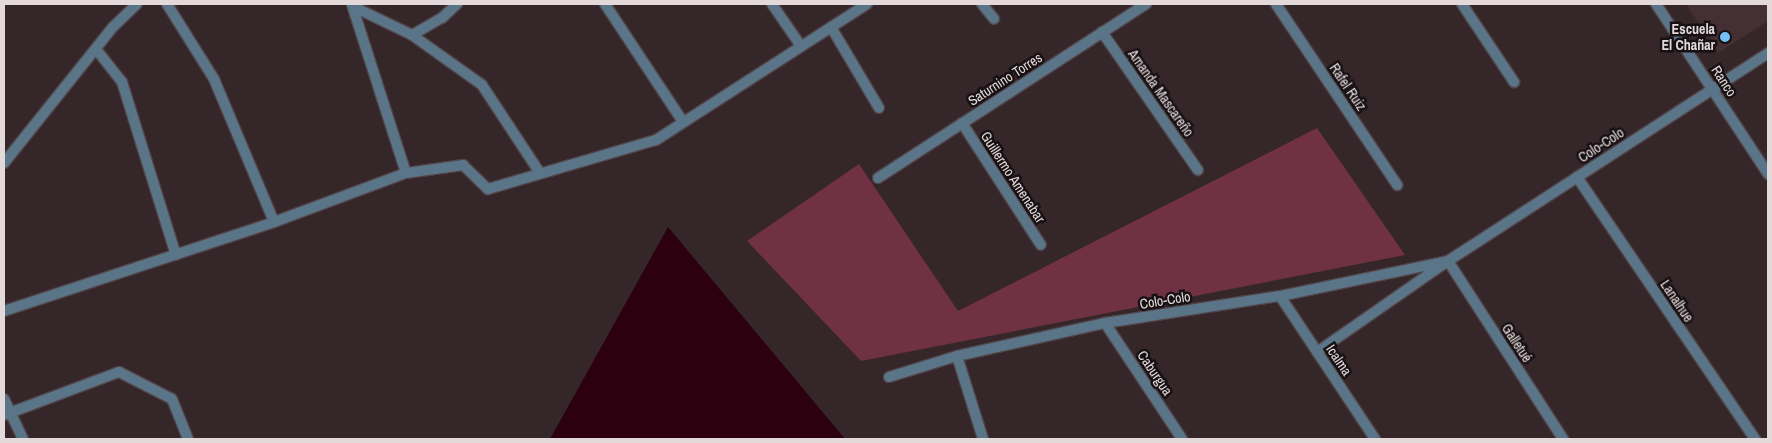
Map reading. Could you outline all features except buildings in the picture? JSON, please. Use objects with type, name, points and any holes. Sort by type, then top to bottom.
[{"type":"street","points":[[4,163],[96,49],[137,4]]},
{"type":"street","points":[[167,4],[214,79],[274,222]]},
{"type":"street","points":[[412,35],[442,18],[457,4]]},
{"type":"street","points":[[605,4],[683,122]]},
{"type":"street","points":[[772,4],[802,46]]},
{"type":"street","points":[[4,311],[274,222],[406,173],[463,165],[488,189],[656,140],[867,4]]},
{"type":"street","points":[[982,4],[994,19]]},
{"type":"street","name":"Saturnino Torres","points":[[878,178],[1146,4]]},
{"type":"street","name":"Rafel Ruiz","points":[[1276,4],[1396,185]]},
{"type":"street","points":[[1462,4],[1514,82]]},
{"type":"street","name":"Ranco","points":[[1656,4],[1768,174]]},
{"type":"street","points":[[353,5],[406,173]]},
{"type":"street","points":[[353,5],[412,35],[482,85],[540,174]]},
{"type":"street","points":[[831,27],[879,108]]},
{"type":"street","name":"Amanda Mascareño","points":[[1102,32],[1198,170]]},
{"type":"street","points":[[96,49],[122,82],[176,255]]},
{"type":"street","name":"Colo-Colo","points":[[1317,352],[1448,261],[1768,53]]},
{"type":"street","name":"Guillermo Amenabar","points":[[962,123],[1041,245]]},
{"type":"street","name":"Lanalhue","points":[[1577,177],[1755,439]]},
{"type":"street","name":"Colo-Colo","points":[[889,377],[957,356],[1105,323],[1280,296],[1448,261]]},
{"type":"street","name":"Galletué","points":[[1448,261],[1563,439]]},
{"type":"street","name":"Icalma","points":[[1280,296],[1375,439]]},
{"type":"street","name":"Caburgua","points":[[1105,323],[1182,439]]},
{"type":"street","points":[[957,356],[983,439]]},
{"type":"street","points":[[7,414],[118,372],[172,399],[188,439]]},
{"type":"street","points":[[4,399],[7,414],[23,439]]},
{"type":"shaded area","name":"Escuela El Chañar","points":[[1686,4],[1768,4],[1768,21],[1718,53]]},
{"type":"shaded area","points":[[1317,128],[1405,255],[861,361],[747,241],[859,164],[958,311]]},
{"type":"shaded area","points":[[668,227],[845,439],[550,439]]},
{"type":"place","name":"Escuela El Chañar","points":[[1725,37]]}]
